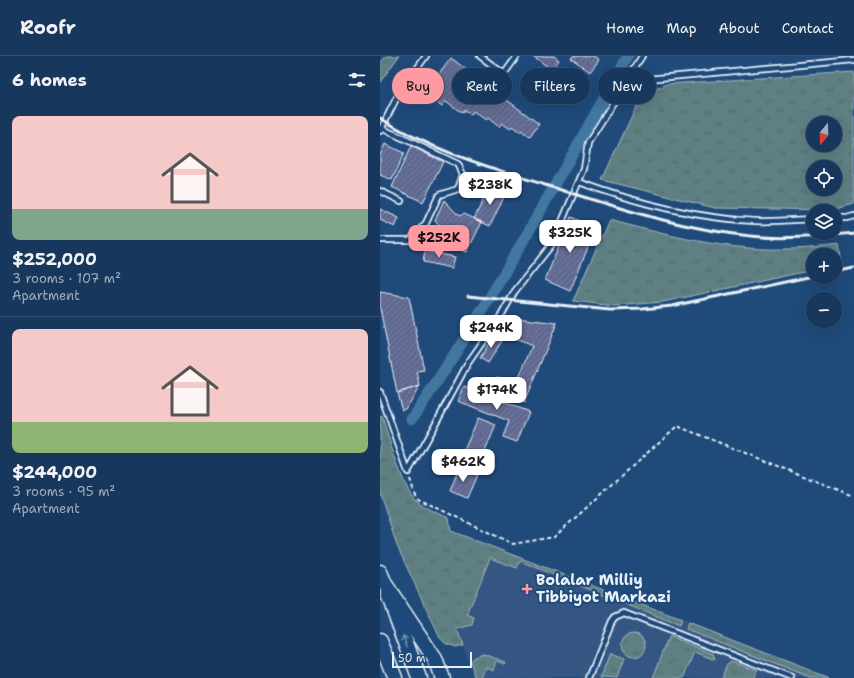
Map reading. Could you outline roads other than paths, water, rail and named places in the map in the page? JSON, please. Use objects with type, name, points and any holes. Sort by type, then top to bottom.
[{"type":"main road","points":[[380,566],[382,578],[419,678]]},
{"type":"main road","points":[[382,578],[435,659],[442,678]]},
{"type":"main road","points":[[380,641],[394,678]]},
{"type":"lane","points":[[380,240],[410,240],[426,222],[439,195],[458,189],[463,174],[458,164],[381,129],[398,95],[426,56]]},
{"type":"lane","points":[[480,56],[504,74],[517,56]]},
{"type":"lane","points":[[634,68],[642,56]]},
{"type":"lane","points":[[656,78],[854,60]]},
{"type":"lane","points":[[380,395],[408,472],[468,363],[502,314],[515,291],[553,243],[586,162],[588,143],[612,104]]},
{"type":"lane","points":[[579,182],[660,208],[708,217],[756,221],[806,219]]},
{"type":"lane","points":[[380,191],[401,201]]},
{"type":"lane","points":[[842,218],[854,216]]},
{"type":"lane","points":[[589,678],[612,621],[615,617],[624,613],[792,678]]},
{"type":"waterway","points":[[412,419],[470,330],[497,285],[628,56]]},
{"type":"railway","points":[[380,118],[439,149],[460,157],[647,216],[698,228],[751,236],[777,238],[854,233]]},
{"type":"railway","points":[[842,271],[854,268]]},
{"type":"railway","points":[[468,296],[610,310],[643,309],[672,306],[806,277]]},
{"type":"place","name":"Bolalar Milliy Tibbiyot Markazi","points":[[527,589]]}]
